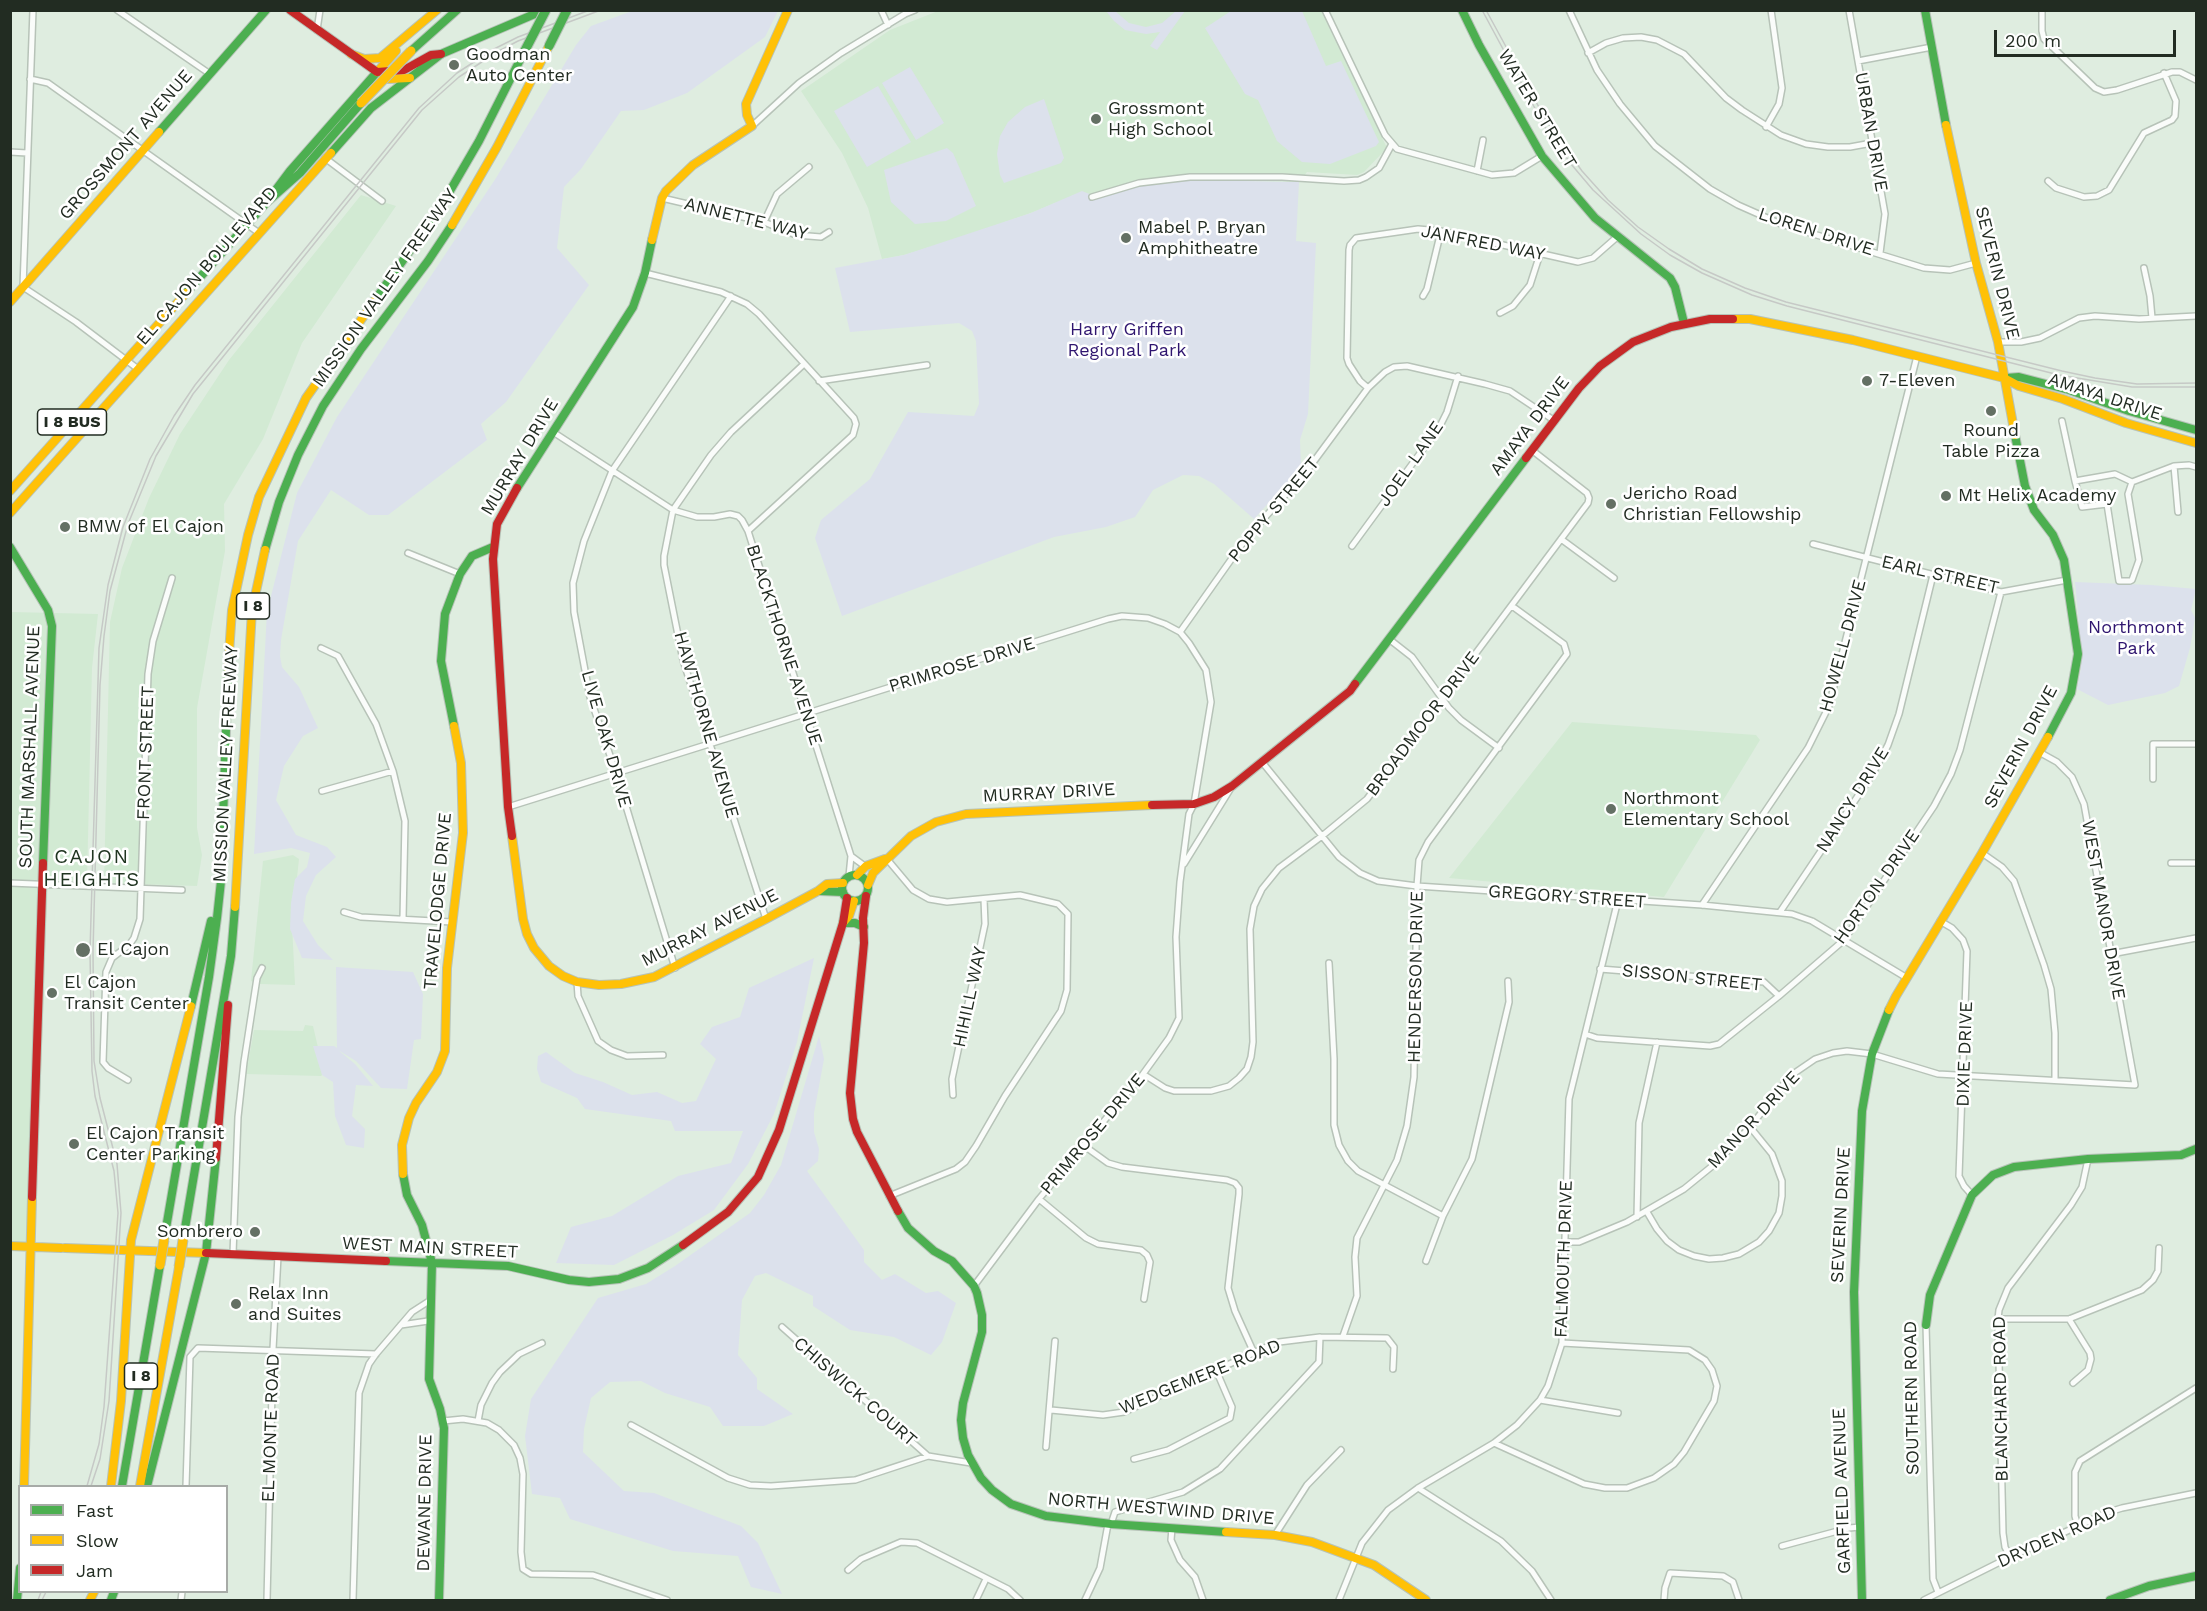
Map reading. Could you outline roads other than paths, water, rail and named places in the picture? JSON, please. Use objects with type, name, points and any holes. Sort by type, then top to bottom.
[{"type":"main road","name":"GROSSMONT AVENUE","points":[[10,302],[266,10]]},
{"type":"main road","points":[[290,10],[388,79],[410,78]]},
{"type":"main road","points":[[377,72],[407,38],[437,10]]},
{"type":"main road","name":"I 8 BUS","points":[[267,203],[300,173],[361,103],[411,51],[457,10]]},
{"type":"main road","name":"EL CAJON BOULEVARD","points":[[10,513],[371,108],[441,54],[545,10]]},
{"type":"main road","name":"MISSION VALLEY FREEWAY","points":[[122,1485],[209,978],[221,881],[232,610],[248,535],[259,497],[280,448],[306,398],[440,208],[479,141],[545,10]]},
{"type":"main road","name":"MISSION VALLEY FREEWAY","points":[[140,1485],[231,956],[252,610],[266,543],[298,455],[323,406],[361,349],[428,261],[457,217],[497,147],[567,10]]},
{"type":"main road","points":[[752,126],[747,115],[746,104],[788,10]]},
{"type":"main road","name":"WATER STREET","points":[[1462,10],[1479,45],[1542,156],[1595,218],[1670,278],[1675,287],[1684,323]]},
{"type":"main road","name":"SEVERIN DRIVE","points":[[1855,1380],[1854,1292],[1862,1111],[1872,1054],[1907,978],[1982,853],[2062,712],[2071,693],[2078,653],[2067,580],[2059,545],[2034,510],[2025,486],[1998,342],[1976,263],[1950,149],[1925,10]]},
{"type":"main road","points":[[351,54],[364,59],[380,58],[407,38]]},
{"type":"main road","name":"EL CAJON BOULEVARD","points":[[10,491],[267,203],[290,171],[377,72],[404,70],[430,55],[441,54]]},
{"type":"main road","points":[[371,108],[381,86],[377,72]]},
{"type":"main road","name":"MURRAY DRIVE","points":[[578,982],[563,976],[549,966],[534,948],[523,919],[508,807],[493,547],[497,524],[504,509],[633,307],[645,273],[662,198],[677,179],[693,165],[752,126]]},
{"type":"main road","name":"AMAYA DRIVE","points":[[1194,804],[1214,797],[1232,786],[1350,691],[1579,388],[1610,357],[1646,336],[1684,323],[1710,319],[1750,319],[2004,378],[2019,386],[2063,399],[2126,423],[2196,443]]},
{"type":"main road","name":"AMAYA DRIVE","points":[[2004,378],[2019,377],[2065,389],[2129,411],[2196,429]]},
{"type":"main road","name":"SOUTH MARSHALL AVENUE","points":[[10,547],[48,610],[52,626],[24,1485]]},
{"type":"main road","name":"TRAVELODGE DRIVE","points":[[429,1301],[432,1263],[422,1225],[407,1195],[402,1171],[402,1145],[409,1118],[416,1103],[438,1072],[445,1050],[447,968],[463,833],[459,754],[441,660],[441,641],[445,614],[460,574],[472,556],[493,547]]},
{"type":"main road","name":"MURRAY DRIVE","points":[[911,836],[936,822],[966,814],[1129,805],[1194,804]]},
{"type":"main road","name":"MURRAY AVENUE","points":[[578,982],[599,985],[632,983],[654,977],[818,891],[826,884],[849,889],[860,900],[866,896],[873,873],[911,836]]},
{"type":"main road","name":"MURRAY AVENUE","points":[[849,889],[866,867],[886,859]]},
{"type":"main road","points":[[864,922],[849,889],[862,876],[868,885]]},
{"type":"main road","points":[[111,1485],[122,1401],[130,1250],[221,881]]},
{"type":"main road","name":"WEST MAIN STREET","points":[[10,1246],[508,1266],[569,1280],[609,1281],[648,1268],[710,1227],[728,1212],[753,1184],[774,1146],[843,923],[849,889]]},
{"type":"main road","points":[[866,896],[864,943],[850,1093],[857,1132],[908,1228],[934,1251],[952,1261],[974,1286]]},
{"type":"main road","points":[[843,923],[864,922]]},
{"type":"main road","points":[[147,1485],[206,1253],[216,1161],[231,956]]},
{"type":"main road","name":"SOUTHERN ROAD","points":[[1926,1324],[1930,1294],[1972,1195],[1993,1175],[2008,1168],[2088,1159],[2181,1155],[2196,1149]]},
{"type":"main road","name":"NORTH WESTWIND DRIVE","points":[[974,1286],[981,1308],[982,1332],[963,1403],[965,1446],[971,1463],[988,1486],[1011,1504],[1046,1516],[1109,1524],[1275,1535],[1312,1542],[1374,1565],[1426,1600]]},
{"type":"main road","name":"DEWANE DRIVE","points":[[429,1301],[429,1379],[443,1421],[444,1446],[439,1600]]},
{"type":"main road","name":"GARFIELD AVENUE","points":[[1855,1380],[1862,1600]]},
{"type":"main road","points":[[2110,1600],[2149,1586],[2196,1576]]},
{"type":"street","points":[[33,10],[23,287],[76,322],[138,369]]},
{"type":"street","points":[[117,10],[210,74]]},
{"type":"street","points":[[317,30],[320,10]]},
{"type":"street","points":[[881,10],[888,25]]},
{"type":"street","points":[[752,126],[799,83],[856,43],[915,10]]},
{"type":"street","points":[[1326,10],[1385,135],[1402,152],[1492,175],[1514,173],[1542,156]]},
{"type":"street","name":"LOREN DRIVE","points":[[1569,10],[1588,53],[1620,104],[1655,146],[1697,180],[1738,205],[1772,220],[1936,270],[1950,270],[1976,263]]},
{"type":"street","points":[[1766,127],[1779,104],[1782,88],[1771,10]]},
{"type":"street","name":"URBAN DRIVE","points":[[1849,10],[1885,214],[1880,253]]},
{"type":"street","points":[[2042,10],[2041,27],[2044,39],[2095,88],[2104,92],[2117,90],[2164,73],[2180,72],[2196,80]]},
{"type":"street","points":[[1588,53],[1606,43],[1632,36],[1666,43],[1690,59],[1726,98],[1766,127],[1785,137],[1817,146],[1839,148],[1872,143]]},
{"type":"street","points":[[1858,61],[1932,47]]},
{"type":"street","points":[[2048,181],[2056,188],[2084,197],[2097,196],[2109,190],[2144,133],[2172,120],[2175,116],[2176,101],[2164,73]]},
{"type":"street","points":[[30,79],[48,83],[259,233]]},
{"type":"street","points":[[1477,171],[1483,140]]},
{"type":"street","points":[[1092,197],[1139,183],[1190,177],[1359,180],[1379,168],[1392,144]]},
{"type":"street","points":[[10,152],[27,153]]},
{"type":"street","points":[[325,158],[382,201]]},
{"type":"street","points":[[764,222],[777,194],[809,167]]},
{"type":"street","name":"ANNETTE WAY","points":[[662,198],[764,222],[804,237],[821,237],[829,232]]},
{"type":"street","name":"JANFRED WAY","points":[[1368,388],[1360,381],[1347,358],[1349,250],[1356,238],[1418,229],[1441,231],[1578,262],[1593,258],[1617,237]]},
{"type":"street","points":[[1423,296],[1427,290],[1441,231]]},
{"type":"street","points":[[1500,313],[1513,306],[1530,285],[1540,254]]},
{"type":"street","points":[[2144,268],[2152,318]]},
{"type":"street","name":"BLACKTHORNE AVENUE","points":[[645,273],[731,296],[747,304],[759,314],[854,418],[856,430],[854,435],[748,531],[851,856],[849,889]]},
{"type":"street","name":"LIVE OAK DRIVE","points":[[675,968],[616,773],[590,697],[573,596],[578,561],[612,471],[731,296]]},
{"type":"street","points":[[1998,342],[2033,340],[2079,318],[2095,316],[2122,320],[2196,316]]},
{"type":"street","name":"HOWELL DRIVE","points":[[1702,905],[1820,728],[1829,706],[1917,356]]},
{"type":"street","name":"HAWTHORNE AVENUE","points":[[766,919],[683,660],[664,565],[667,533],[673,510],[711,455],[731,432],[804,364]]},
{"type":"street","points":[[819,381],[927,365]]},
{"type":"street","name":"POPPY STREET","points":[[1180,632],[1247,537],[1321,454],[1368,388],[1385,372],[1403,366],[1458,376],[1510,391],[1555,421]]},
{"type":"street","name":"JOEL LANE","points":[[1352,546],[1440,426],[1447,412],[1458,376]]},
{"type":"street","points":[[2062,421],[2082,507],[2107,504],[2120,581],[2132,580],[2139,564],[2128,494],[2132,482]]},
{"type":"street","points":[[553,432],[673,510],[697,517],[730,514],[738,516],[748,531]]},
{"type":"street","name":"BROADMOOR DRIVE","points":[[1143,1074],[1165,1088],[1211,1091],[1229,1086],[1243,1074],[1251,1057],[1253,1042],[1250,929],[1254,906],[1262,889],[1279,868],[1367,799],[1588,503],[1587,493],[1533,451]]},
{"type":"street","points":[[2075,481],[2115,474],[2132,482],[2174,466],[2196,467]]},
{"type":"street","points":[[2174,466],[2178,512]]},
{"type":"street","points":[[1561,539],[1614,578]]},
{"type":"street","name":"EARL STREET","points":[[1813,544],[2001,591],[2067,580]]},
{"type":"street","points":[[408,553],[460,574]]},
{"type":"street","name":"NANCY DRIVE","points":[[1780,912],[1872,775],[1888,745],[1899,714],[1932,575]]},
{"type":"street","name":"FRONT STREET","points":[[128,1080],[108,1068],[103,1062],[106,972],[112,958],[129,945],[139,928],[148,674],[153,641],[172,578]]},
{"type":"street","name":"HORTON DRIVE","points":[[1585,1034],[1597,1038],[1710,1046],[1719,1044],[1844,940],[1934,806],[1951,774],[1960,750],[2001,591]]},
{"type":"street","name":"HENDERSON DRIVE","points":[[1343,1336],[1357,1296],[1355,1252],[1357,1238],[1403,1144],[1414,1077],[1419,860],[1428,842],[1568,654],[1564,644],[1512,606]]},
{"type":"street","name":"PRIMROSE DRIVE","points":[[508,807],[1108,619],[1122,616],[1148,618],[1180,632],[1206,670],[1211,693],[1194,804],[1189,814],[1181,868],[1176,937],[1180,1011],[1169,1038],[1143,1074],[1039,1199],[974,1286]]},
{"type":"street","points":[[1389,639],[1412,657],[1442,699],[1461,720],[1499,748]]},
{"type":"street","points":[[321,648],[338,656],[376,724],[393,771],[405,820],[402,919]]},
{"type":"street","points":[[2153,778],[2153,744],[2196,744]]},
{"type":"street","name":"WEST MANOR DRIVE","points":[[2039,752],[2056,762],[2072,777],[2084,804],[2134,1085]]},
{"type":"street","name":"GREGORY STREET","points":[[1262,762],[1339,856],[1360,873],[1388,883],[1780,912],[1805,918],[1907,978]]},
{"type":"street","points":[[322,791],[393,771]]},
{"type":"street","name":"PRIMROSE DRIVE","points":[[1181,868],[1232,786]]},
{"type":"street","points":[[1982,853],[2002,867],[2014,881],[2044,964],[2051,988],[2055,1034],[2055,1080]]},
{"type":"street","points":[[851,856],[866,867]]},
{"type":"street","points":[[886,859],[913,890],[929,899],[947,902],[1020,895],[1058,904],[1066,909],[1068,914],[1067,990],[1061,1011],[965,1162],[945,1175],[889,1196]]},
{"type":"street","points":[[2171,863],[2196,863]]},
{"type":"street","points":[[10,884],[182,890]]},
{"type":"street","name":"HIHILL WAY","points":[[953,1095],[952,1079],[985,924],[984,899]]},
{"type":"street","name":"FALMOUTH DRIVE","points":[[1339,1600],[1362,1543],[1388,1510],[1418,1488],[1494,1443],[1517,1425],[1540,1400],[1548,1386],[1562,1343],[1569,1099],[1618,900]]},
{"type":"street","points":[[344,912],[361,917],[452,922]]},
{"type":"street","name":"DIXIE DRIVE","points":[[1940,921],[1952,928],[1963,940],[1967,951],[1959,1176],[1972,1195]]},
{"type":"street","points":[[2111,954],[2196,938]]},
{"type":"street","points":[[1329,963],[1335,1132],[1341,1148],[1358,1171],[1443,1216]]},
{"type":"street","points":[[233,1254],[239,1107],[257,978],[262,968]]},
{"type":"street","name":"SISSON STREET","points":[[1600,969],[1764,982],[1779,996]]},
{"type":"street","points":[[1426,1261],[1443,1216],[1472,1159],[1509,1002],[1508,981]]},
{"type":"street","points":[[578,982],[578,996],[598,1041],[611,1050],[627,1056],[663,1055]]},
{"type":"street","points":[[1637,1217],[1639,1123],[1658,1042]]},
{"type":"street","name":"MANOR DRIVE","points":[[1565,1242],[1579,1242],[1637,1217],[1684,1189],[1704,1174],[1750,1127],[1783,1085],[1815,1059],[1833,1053],[1847,1051],[1872,1054],[1938,1074],[2134,1085]]},
{"type":"street","points":[[1647,1212],[1667,1241],[1679,1250],[1694,1256],[1709,1259],[1723,1258],[1739,1254],[1759,1242],[1777,1218],[1783,1188],[1775,1159],[1750,1127]]},
{"type":"street","points":[[1083,1145],[1108,1163],[1122,1167],[1227,1180],[1235,1183],[1239,1188],[1239,1194],[1228,1288],[1234,1311],[1254,1353]]},
{"type":"street","name":"BLANCHARD ROAD","points":[[2010,1557],[2005,1547],[2003,1533],[1998,1319],[2008,1288],[2072,1205],[2082,1187],[2088,1159]]},
{"type":"street","points":[[1039,1199],[1086,1238],[1098,1244],[1141,1250],[1147,1255],[1150,1262],[1144,1299]]},
{"type":"street","points":[[1998,1319],[2069,1319],[2146,1287],[2158,1271],[2159,1248]]},
{"type":"street","name":"EL MONTE ROAD","points":[[267,1600],[273,1349],[278,1256]]},
{"type":"street","points":[[353,1600],[359,1393],[369,1364],[376,1354],[412,1312],[429,1301]]},
{"type":"street","points":[[2069,1319],[2090,1353],[2091,1359],[2088,1370],[2073,1383]]},
{"type":"street","points":[[399,1325],[428,1321]]},
{"type":"street","name":"SOUTHERN ROAD","points":[[1926,1324],[1933,1579],[1938,1592]]},
{"type":"street","name":"CHISWICK COURT","points":[[782,1327],[928,1456]]},
{"type":"street","points":[[1085,1600],[1100,1568],[1109,1524],[1115,1512],[1183,1492],[1220,1469],[1319,1362],[1320,1337]]},
{"type":"street","name":"WEDGEMERE ROAD","points":[[1051,1410],[1103,1414],[1124,1412],[1279,1342],[1320,1337],[1388,1338],[1394,1347],[1393,1369]]},
{"type":"street","points":[[1046,1447],[1051,1410],[1055,1341]]},
{"type":"street","points":[[478,1421],[492,1383],[500,1372],[519,1354],[542,1343]]},
{"type":"street","points":[[1494,1443],[1584,1484],[1605,1488],[1627,1488],[1654,1478],[1674,1464],[1684,1452],[1714,1401],[1717,1386],[1712,1370],[1705,1360],[1689,1350],[1562,1343]]},
{"type":"street","points":[[186,1485],[190,1357],[198,1348],[376,1354]]},
{"type":"street","points":[[1134,1459],[1168,1450],[1230,1418],[1232,1407],[1216,1370]]},
{"type":"street","points":[[2078,1526],[2075,1516],[2075,1472],[2080,1461],[2196,1388]]},
{"type":"street","points":[[1540,1400],[1618,1413]]},
{"type":"street","points":[[443,1421],[463,1419],[478,1421],[499,1430],[509,1438],[520,1458],[523,1474],[520,1552],[523,1569],[531,1574],[593,1575],[667,1600]]},
{"type":"street","points":[[631,1425],[728,1478],[758,1486],[826,1484],[855,1480],[928,1456],[971,1463]]},
{"type":"street","points":[[1275,1535],[1307,1485],[1341,1450]]},
{"type":"street","points":[[1418,1488],[1501,1541],[1532,1571],[1551,1600]]},
{"type":"street","name":"DRYDEN ROAD","points":[[1924,1600],[2010,1557],[2122,1508],[2196,1494]]},
{"type":"street","points":[[1782,1546],[1860,1527]]},
{"type":"street","points":[[1172,1528],[1171,1540],[1180,1560],[1195,1577],[1203,1600]]},
{"type":"street","points":[[848,1570],[861,1559],[901,1542],[917,1543],[1008,1589],[1020,1600]]},
{"type":"street","points":[[1664,1600],[1670,1573],[1723,1576],[1733,1582],[1739,1600]]},
{"type":"street","points":[[976,1600],[986,1579]]},
{"type":"tram line","points":[[91,1485],[100,1459],[109,1401],[121,1213],[117,1164],[100,1098],[94,1061],[93,951],[100,685],[110,591],[128,524],[156,456],[193,394],[422,110],[459,77],[497,52],[518,41],[601,10]]},
{"type":"tram line","points":[[1482,10],[1545,127],[1571,164],[1593,190],[1641,234],[1670,255],[1702,273],[1752,295],[1787,306],[2059,375],[2132,387],[2196,387]]},
{"type":"tram line","points":[[42,1600],[46,1593]]},
{"type":"railway","points":[[87,1485],[99,1444],[104,1407],[118,1213],[114,1171],[95,1096],[92,1071],[90,951],[99,648],[108,585],[123,527],[150,459],[174,416],[195,385],[419,108],[457,73],[494,49],[518,37],[590,10]]},
{"type":"railway","points":[[1486,10],[1547,122],[1582,171],[1608,200],[1638,227],[1702,269],[1745,288],[1786,302],[2062,371],[2137,384],[2196,383]]},
{"type":"railway","points":[[38,1600],[41,1593]]},
{"type":"place","name":"Goodman Auto Center","points":[[454,65]]},
{"type":"place","name":"Grossmont High School","points":[[1096,119]]},
{"type":"place","name":"Mabel P. Bryan Amphitheatre","points":[[1126,238]]},
{"type":"place","name":"7-Eleven","points":[[1867,381]]},
{"type":"place","name":"Round Table Pizza","points":[[1991,411]]},
{"type":"place","name":"Mt Helix Academy","points":[[1946,496]]},
{"type":"place","name":"Jericho Road Christian Fellowship","points":[[1611,504]]},
{"type":"place","name":"BMW of El Cajon","points":[[65,527]]},
{"type":"place","name":"Northmont Elementary School","points":[[1611,809]]},
{"type":"place","name":"El Cajon","points":[[83,950]]},
{"type":"place","name":"El Cajon Transit Center","points":[[52,993]]},
{"type":"place","name":"El Cajon Transit Center Parking","points":[[74,1144]]},
{"type":"place","name":"Sombrero","points":[[255,1232]]},
{"type":"place","name":"Relax Inn and Suites","points":[[236,1304]]},
{"type":"district","name":"CAJON HEIGHTS","points":[[92,868]]},
{"type":"park label","name":"Harry Griffen Regional Park","points":[[1127,340]]},
{"type":"park label","name":"Northmont Park","points":[[2136,638]]}]
